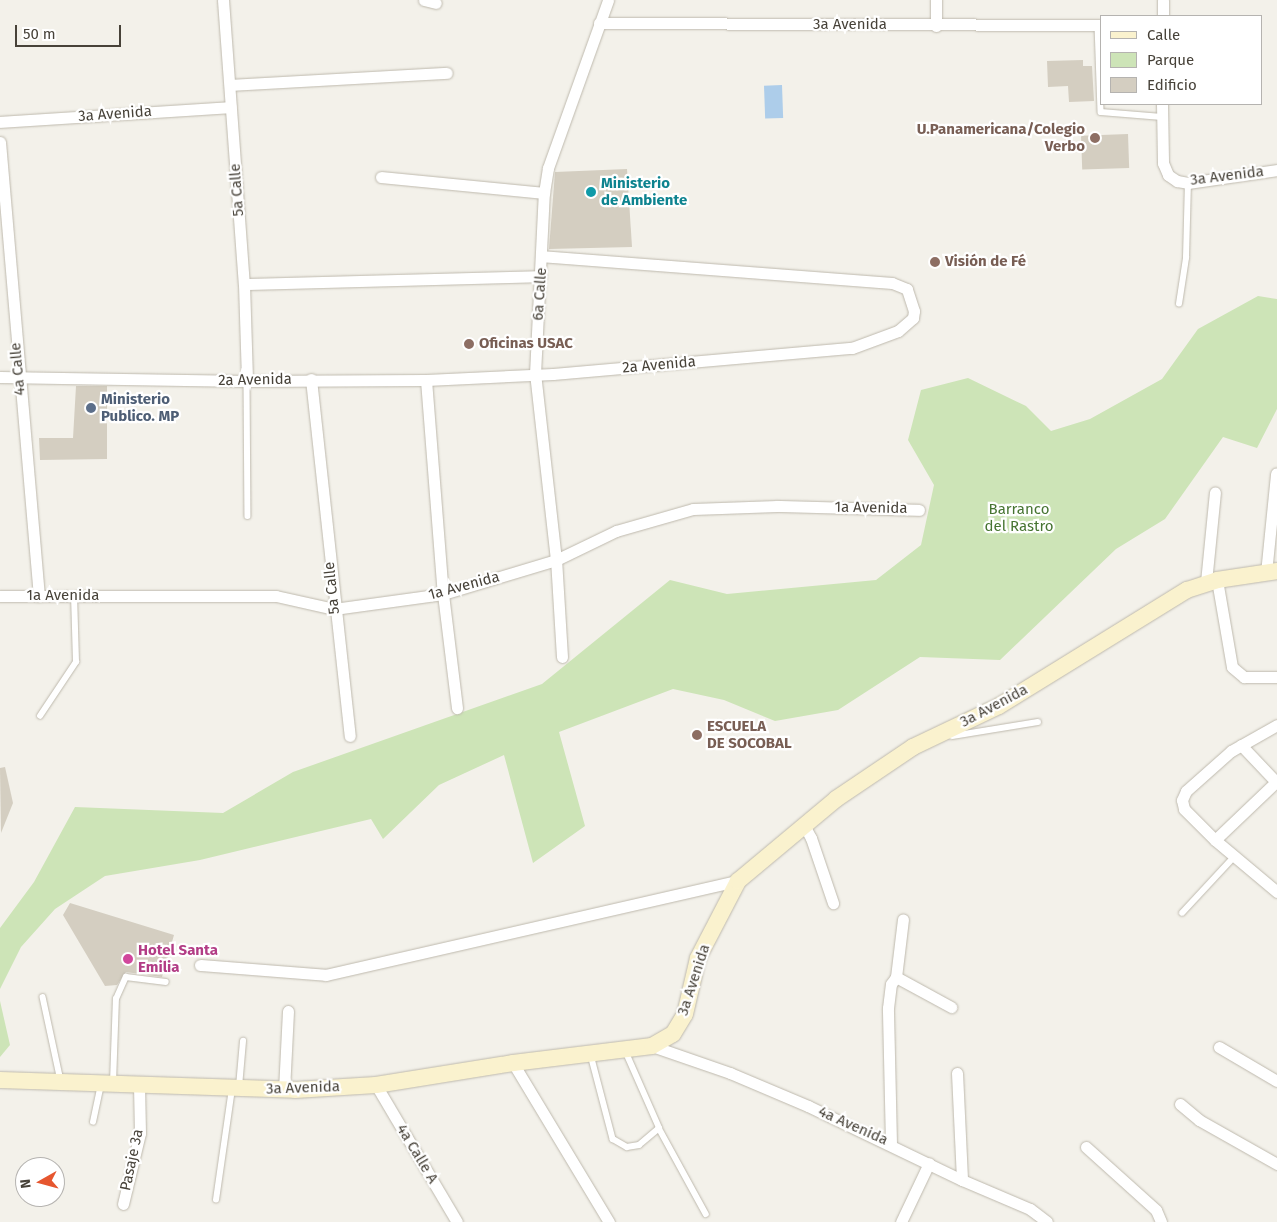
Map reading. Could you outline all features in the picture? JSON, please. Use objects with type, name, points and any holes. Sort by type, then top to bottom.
[{"type":"main road","name":"3a Avenida","points":[[0,1080],[284,1090],[376,1085],[513,1063],[652,1046],[673,1034],[684,1014],[698,958],[738,881],[836,798],[930,739],[1000,706],[1187,590],[1211,581],[1272,572]]},
{"type":"street","name":"5a Calle","points":[[223,0],[244,284],[247,381]]},
{"type":"street","points":[[424,0],[436,3]]},
{"type":"street","name":"6a Calle","points":[[562,657],[556,560],[535,374],[543,256],[544,193],[548,168],[608,0]]},
{"type":"street","points":[[936,0],[936,26]]},
{"type":"street","points":[[1163,0],[1163,15]]},
{"type":"street","name":"3a Avenida","points":[[599,24],[1099,25]]},
{"type":"street","points":[[230,85],[447,73]]},
{"type":"street","points":[[1162,105],[1164,164],[1168,175],[1182,182]]},
{"type":"street","name":"3a Avenida","points":[[0,122],[231,107]]},
{"type":"street","name":"4a Calle","points":[[0,142],[18,377],[39,596]]},
{"type":"street","name":"3a Avenida","points":[[1182,182],[1277,170]]},
{"type":"street","points":[[381,177],[544,193]]},
{"type":"street","name":"2a Avenida","points":[[0,377],[247,381],[311,379],[426,380],[535,374],[852,348],[898,331],[913,318],[914,311],[907,289],[892,283],[543,256]]},
{"type":"street","points":[[244,284],[541,276]]},
{"type":"street","name":"5a Calle","points":[[311,379],[334,609],[350,736]]},
{"type":"street","points":[[426,380],[443,594],[457,708]]},
{"type":"street","points":[[1272,572],[1276,474]]},
{"type":"street","points":[[1215,492],[1211,581],[1232,667],[1244,677],[1277,677]]},
{"type":"street","name":"1a Avenida","points":[[0,596],[276,596],[334,609],[443,594],[556,560],[616,531],[693,509],[777,506],[919,510]]},
{"type":"street","points":[[1277,725],[1241,745],[1186,791],[1182,800],[1184,809],[1215,840],[1277,892]]},
{"type":"street","points":[[1215,840],[1277,782],[1241,745]]},
{"type":"street","points":[[804,825],[812,838],[833,903]]},
{"type":"street","points":[[200,965],[326,975],[738,881]]},
{"type":"street","points":[[891,1144],[888,1008],[891,984],[896,978],[903,919]]},
{"type":"street","points":[[896,978],[951,1007]]},
{"type":"street","points":[[284,1090],[288,1011]]},
{"type":"street","name":"4a Avenida","points":[[652,1046],[730,1073],[891,1144],[962,1180],[1030,1209],[1047,1222]]},
{"type":"street","points":[[1220,1047],[1277,1081]]},
{"type":"street","points":[[513,1063],[610,1222]]},
{"type":"street","points":[[957,1073],[962,1180]]},
{"type":"street","name":"4a Calle A","points":[[376,1085],[457,1222]]},
{"type":"street","name":"Pasaje 3a","points":[[123,1204],[140,1133],[139,1086]]},
{"type":"street","points":[[1180,1104],[1199,1120],[1277,1164]]},
{"type":"street","points":[[1086,1147],[1156,1210],[1161,1222]]},
{"type":"street","points":[[901,1222],[929,1163]]},
{"type":"lane","points":[[1099,25],[1100,68]]},
{"type":"lane","points":[[1101,105],[1101,112],[1162,117]]},
{"type":"lane","points":[[1180,304],[1186,258],[1182,182]]},
{"type":"lane","points":[[247,381],[248,516]]},
{"type":"lane","points":[[40,716],[76,662],[74,596]]},
{"type":"lane","points":[[930,739],[1038,722]]},
{"type":"lane","points":[[1182,913],[1236,856]]},
{"type":"lane","points":[[93,1122],[107,1085],[116,1000],[126,977],[166,982]]},
{"type":"lane","points":[[43,997],[61,1083]]},
{"type":"lane","points":[[216,1200],[243,1041]]},
{"type":"lane","points":[[624,1049],[659,1128],[706,1214]]},
{"type":"lane","points":[[591,1052],[613,1139],[627,1147],[639,1145],[659,1128]]},
{"type":"green space","name":"Barranco del Rastro","points":[[1258,296],[1277,299],[1277,409],[1257,448],[1223,437],[1165,519],[1116,549],[1000,660],[920,657],[838,710],[775,721],[724,700],[673,689],[559,732],[585,826],[533,863],[504,755],[439,785],[383,839],[371,819],[200,860],[105,876],[55,909],[21,947],[0,989],[0,928],[34,882],[75,807],[223,813],[293,772],[542,684],[670,580],[727,594],[876,580],[921,545],[934,485],[908,440],[921,390],[968,378],[1026,406],[1051,431],[1090,419],[1162,379],[1198,329]]},
{"type":"green space","points":[[0,1001],[10,1045],[0,1057]]},
{"type":"water","points":[[782,85],[783,118],[765,119],[764,86]]},
{"type":"building","points":[[1083,60],[1083,66],[1092,66],[1094,101],[1069,102],[1068,86],[1048,87],[1047,61]]},
{"type":"building","points":[[1128,134],[1129,168],[1082,170],[1081,136]]},
{"type":"building","name":"Ministerio de Ambiente","points":[[627,169],[632,247],[549,249],[555,172]]},
{"type":"building","points":[[76,386],[107,386],[107,459],[40,460],[39,438],[73,438]]},
{"type":"building","points":[[5,767],[13,803],[1,833],[0,768]]},
{"type":"building","name":"Hotel Santa Emilia","points":[[70,903],[174,935],[162,977],[126,972],[117,985],[105,986],[63,915]]},
{"type":"place","name":"U.Panamericana/Colegio Verbo","points":[[1095,138]]},
{"type":"place","name":"Ministerio de Ambiente","points":[[591,192]]},
{"type":"place","name":"Visión de Fé","points":[[935,262]]},
{"type":"place","name":"Oficinas USAC","points":[[469,344]]},
{"type":"place","name":"Ministerio Publico. MP","points":[[91,408]]},
{"type":"place","name":"ESCUELA DE SOCOBAL","points":[[697,735]]},
{"type":"place","name":"Hotel Santa Emilia","points":[[128,959]]}]
